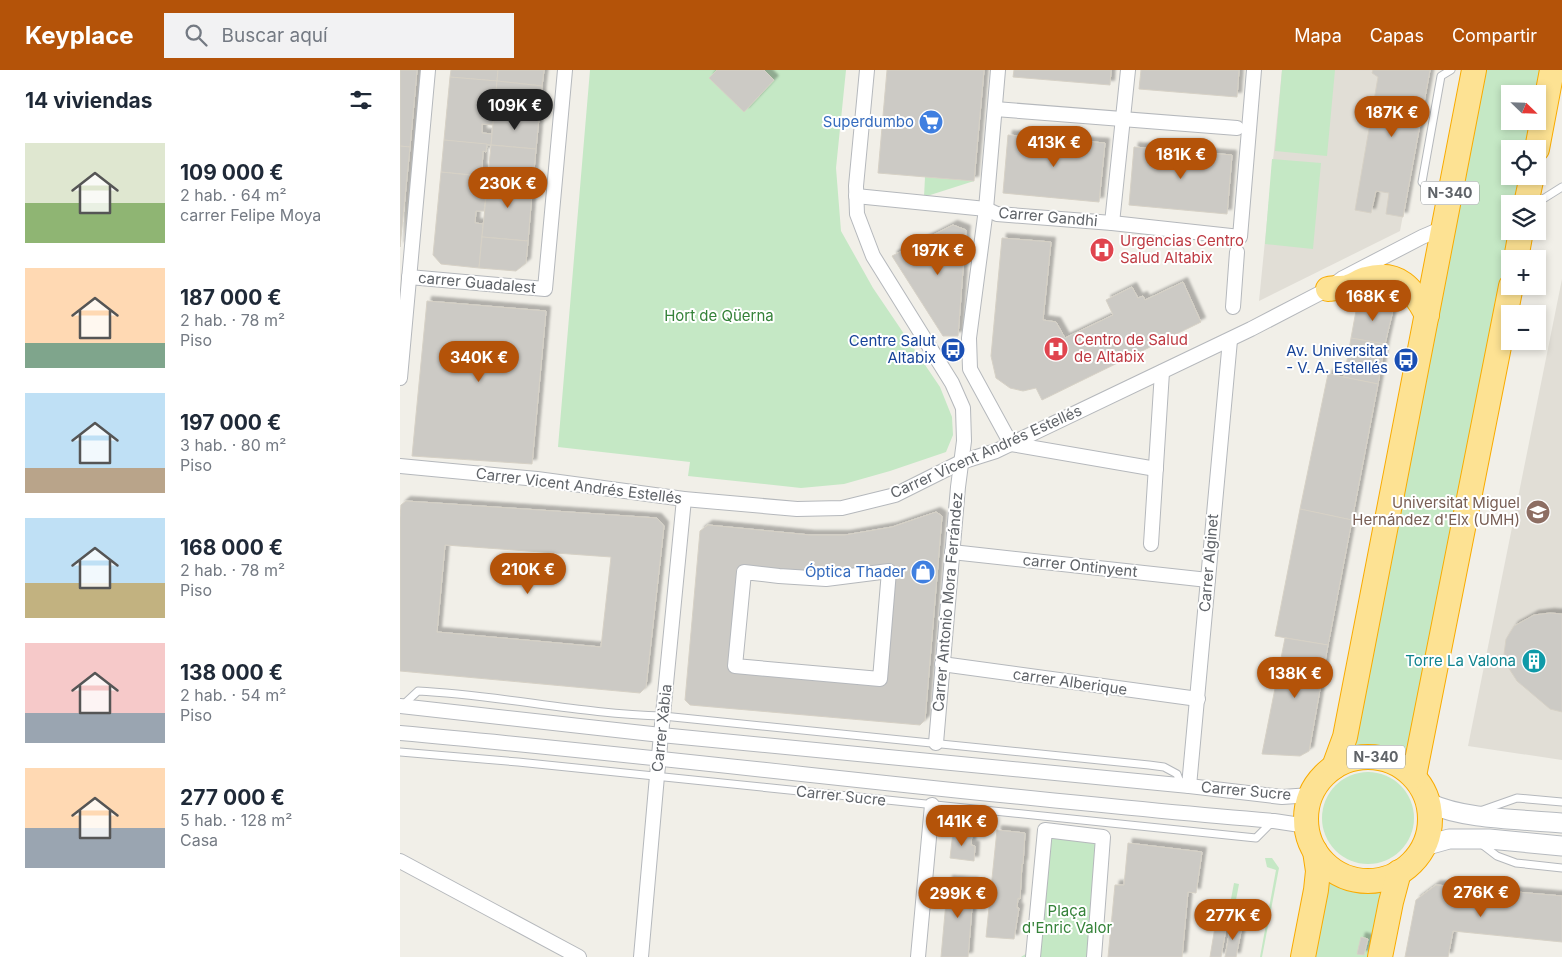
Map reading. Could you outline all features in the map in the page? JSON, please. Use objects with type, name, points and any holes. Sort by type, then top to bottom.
[{"type":"highway","name":"N-340","points":[[1334,767],[1346,737],[1474,70]]},
{"type":"highway","points":[[1539,140],[1552,70]]},
{"type":"highway","points":[[1328,289],[1347,287],[1366,279],[1393,278],[1404,284],[1417,297],[1427,315]]},
{"type":"highway","name":"N-340","points":[[1414,776],[1509,295]]},
{"type":"highway","name":"N-340","points":[[1303,957],[1318,871],[1315,851],[1307,826],[1307,810],[1311,795],[1320,779],[1334,767],[1349,759],[1366,756],[1384,758],[1400,765],[1414,776],[1423,789],[1429,803],[1429,832],[1424,846],[1413,861],[1399,872],[1387,878],[1374,880],[1347,877],[1335,871],[1315,851]]},
{"type":"highway","points":[[1380,957],[1399,872]]},
{"type":"main road","points":[[1429,803],[1443,809],[1469,814],[1562,823]]},
{"type":"main road","points":[[1424,846],[1449,839],[1489,839],[1562,846]]},
{"type":"street","points":[[400,378],[428,70]]},
{"type":"street","name":"carrer Guadalest","points":[[409,277],[545,289],[564,70]]},
{"type":"street","name":"Carrer Antonio Mora Ferrández","points":[[867,70],[856,196],[857,214],[874,256],[952,383],[964,408],[964,441],[960,462],[936,742]]},
{"type":"street","points":[[998,70],[986,209],[969,338],[970,369],[1011,444],[1156,469]]},
{"type":"street","points":[[1112,222],[1128,70]]},
{"type":"street","name":"Carrer Gandhi","points":[[856,196],[986,209],[997,214],[1112,222],[1240,237],[1254,70]]},
{"type":"street","points":[[995,109],[1237,128]]},
{"type":"street","name":"Carrer Vicent Andrés Estellés","points":[[400,466],[537,479],[684,498],[797,509],[842,508],[895,495],[960,462],[996,451],[1230,340],[1422,237],[1445,219]]},
{"type":"street","points":[[1233,307],[1237,252]]},
{"type":"street","name":"Carrer Alginet","points":[[1185,786],[1198,700],[1230,340]]},
{"type":"street","points":[[1151,544],[1162,372]]},
{"type":"street","name":"Carrer Xàbia","points":[[641,957],[656,776],[684,498]]},
{"type":"street","name":"carrer Ontinyent","points":[[952,552],[1208,580]]},
{"type":"street","points":[[889,571],[880,679],[735,666],[744,572],[826,579],[889,571]]},
{"type":"street","name":"carrer Alberique","points":[[942,664],[1198,700]]},
{"type":"street","name":"Carrer Sucre","points":[[401,706],[661,735],[1282,797],[1311,795]]},
{"type":"street","name":"Carrer Sucre","points":[[400,733],[526,744],[658,760],[944,790],[1274,821],[1307,826]]},
{"type":"street","points":[[918,957],[932,806]]},
{"type":"street","points":[[1033,957],[1045,830],[1103,837],[1094,957]]},
{"type":"street","points":[[400,861],[579,957]]},
{"type":"lane","points":[[1445,219],[1432,195],[1422,182],[1441,76],[1451,70]]},
{"type":"lane","points":[[1546,197],[1562,187]]},
{"type":"lane","name":"Carrer Sucre","points":[[401,706],[418,691],[452,693],[632,715],[663,716],[936,742],[1164,767],[1177,774],[1185,786]]},
{"type":"lane","name":"Carrer Sucre","points":[[400,752],[518,762],[1256,838],[1274,821]]},
{"type":"lane","points":[[1469,814],[1517,798],[1562,802]]},
{"type":"lane","points":[[1476,840],[1497,856],[1516,863],[1562,868]]},
{"type":"shaded area","points":[[1282,70],[1430,70],[1400,231],[1259,301]]},
{"type":"shaded area","name":"Universitat Miguel Hernández d'Elx (UMH)","points":[[1562,279],[1562,760],[1468,746]]},
{"type":"green space","name":"Hort de Qüerna","points":[[590,70],[846,70],[836,168],[841,231],[873,288],[940,387],[952,417],[953,435],[946,452],[844,484],[801,488],[688,476],[690,462],[558,447]]},
{"type":"green space","points":[[1282,70],[1335,70],[1327,156],[1275,151]]},
{"type":"green space","points":[[1484,70],[1548,70],[1545,85],[1501,85],[1501,130],[1537,130],[1535,140],[1501,140],[1501,185],[1526,185],[1525,195],[1501,195],[1501,240],[1510,240],[1510,250],[1501,250],[1501,295],[1505,295],[1504,305],[1501,305],[1501,319],[1420,750],[1355,746]]},
{"type":"green space","points":[[1272,159],[1321,163],[1313,249],[1265,244]]},
{"type":"green space","points":[[925,177],[974,181],[924,197]]},
{"type":"green space","points":[[1368,772],[1386,775],[1401,785],[1411,800],[1414,818],[1411,836],[1401,851],[1386,861],[1368,864],[1350,861],[1335,851],[1325,836],[1322,818],[1325,800],[1335,785],[1350,775]]},
{"type":"green space","name":"Plaça d'Enric Valor","points":[[1042,827],[1107,831],[1099,957],[1021,957],[1029,952]]},
{"type":"green space","points":[[1265,858],[1272,858],[1279,868],[1262,957],[1260,957],[1276,870],[1267,867]]},
{"type":"green space","points":[[1322,880],[1352,892],[1383,891],[1371,957],[1308,957]]},
{"type":"green space","points":[[1234,883],[1239,884],[1232,921],[1227,920]]},
{"type":"building","points":[[400,70],[417,70],[410,147],[400,146]]},
{"type":"building","points":[[451,70],[498,70],[497,81],[450,77]]},
{"type":"building","points":[[498,70],[544,70],[542,86],[497,81]]},
{"type":"building","points":[[717,70],[764,70],[774,80],[744,112],[709,78]]},
{"type":"building","name":"Superdumbo","points":[[887,70],[984,70],[974,181],[878,173]]},
{"type":"building","points":[[1014,70],[1111,70],[1110,85],[1013,77]]},
{"type":"building","points":[[1141,70],[1239,70],[1237,97],[1139,89]]},
{"type":"building","points":[[1373,70],[1430,70],[1403,217],[1386,214],[1389,193],[1376,191],[1371,213],[1355,210],[1378,77],[1372,73]]},
{"type":"building","points":[[450,77],[497,81],[496,94],[485,93],[485,101],[495,102],[493,125],[482,124],[482,133],[492,134],[491,145],[444,140]]},
{"type":"building","points":[[497,81],[542,86],[539,118],[494,113],[495,102],[502,103],[503,93],[496,92]]},
{"type":"building","points":[[494,113],[539,118],[536,149],[491,145]]},
{"type":"building","points":[[1008,135],[1105,143],[1099,202],[1003,193]]},
{"type":"building","points":[[444,140],[487,144],[486,152],[483,151],[482,169],[484,169],[484,176],[441,172]]},
{"type":"building","points":[[491,145],[536,149],[533,181],[488,177]]},
{"type":"building","points":[[400,146],[410,147],[400,247]]},
{"type":"building","points":[[1134,147],[1232,155],[1227,214],[1129,205]]},
{"type":"building","points":[[441,172],[488,177],[484,211],[476,211],[475,223],[483,224],[479,268],[441,264],[433,255]]},
{"type":"building","points":[[488,177],[533,181],[528,241],[482,237]]},
{"type":"building","points":[[953,225],[966,230],[958,336],[943,336],[892,256]]},
{"type":"building","points":[[482,237],[528,241],[526,263],[516,271],[479,268]]},
{"type":"building","points":[[1002,238],[1051,242],[1043,320],[1056,322],[1065,338],[1113,315],[1106,300],[1132,287],[1138,298],[1143,296],[1145,300],[1183,282],[1201,322],[1042,400],[1036,388],[1023,391],[1010,388],[996,378],[991,356]]},
{"type":"building","points":[[1378,297],[1394,306],[1385,344],[1351,338],[1356,311]]},
{"type":"building","points":[[427,301],[546,311],[532,464],[412,456]]},
{"type":"building","points":[[1351,338],[1385,344],[1378,384],[1344,377]]},
{"type":"building","points":[[1328,374],[1378,384],[1352,520],[1300,509]]},
{"type":"building","points":[[406,501],[657,518],[664,526],[646,687],[640,693],[400,671],[401,505]],"holes":[[[445,545],[611,557],[601,647],[437,632]]]},
{"type":"building","points":[[1300,509],[1352,520],[1328,645],[1275,636]]},
{"type":"building","points":[[936,512],[942,516],[925,720],[920,725],[690,705],[685,700],[700,531],[708,525],[810,535],[845,535],[892,527]],"holes":[[[889,571],[880,679],[735,666],[744,572],[779,576]]]},
{"type":"building","name":"Torre La Valona","points":[[1562,614],[1562,712],[1550,709],[1517,681],[1508,667],[1504,654],[1506,639],[1514,626],[1534,615]]},
{"type":"building","points":[[1285,638],[1328,645],[1309,751],[1300,756],[1262,754]]},
{"type":"building","points":[[997,830],[1025,833],[1020,899],[1018,898],[1017,908],[1019,908],[1014,939],[986,937]]},
{"type":"building","points":[[953,832],[972,834],[971,845],[975,846],[974,861],[950,858]]},
{"type":"building","points":[[1128,843],[1202,852],[1196,893],[1188,892],[1182,957],[1108,957],[1115,885],[1124,885]]},
{"type":"building","points":[[948,880],[974,882],[968,957],[941,957]]},
{"type":"building","points":[[1436,885],[1562,896],[1562,942],[1453,931],[1448,957],[1405,957],[1416,900]]},
{"type":"building","points":[[1216,921],[1227,923],[1221,957],[1210,957]]},
{"type":"building","points":[[1231,924],[1242,926],[1236,957],[1225,957]]},
{"type":"building","points":[[1361,937],[1368,939],[1364,955],[1357,954]]},
{"type":"place","name":"Superdumbo","points":[[931,122]]},
{"type":"place","name":"Urgencias Centro Salud Altabix","points":[[1102,250]]},
{"type":"place","name":"Centro de Salud de Altabix","points":[[1056,349]]},
{"type":"place","name":"Centre Salut Altabix","points":[[953,350]]},
{"type":"place","name":"Av. Universitat - V. A. Estellés","points":[[1406,360]]},
{"type":"place","name":"Universitat Miguel Hernández d'Elx (UMH)","points":[[1538,512]]},
{"type":"place","name":"Óptica Thader","points":[[923,572]]},
{"type":"place","name":"Torre La Valona","points":[[1534,661]]}]
